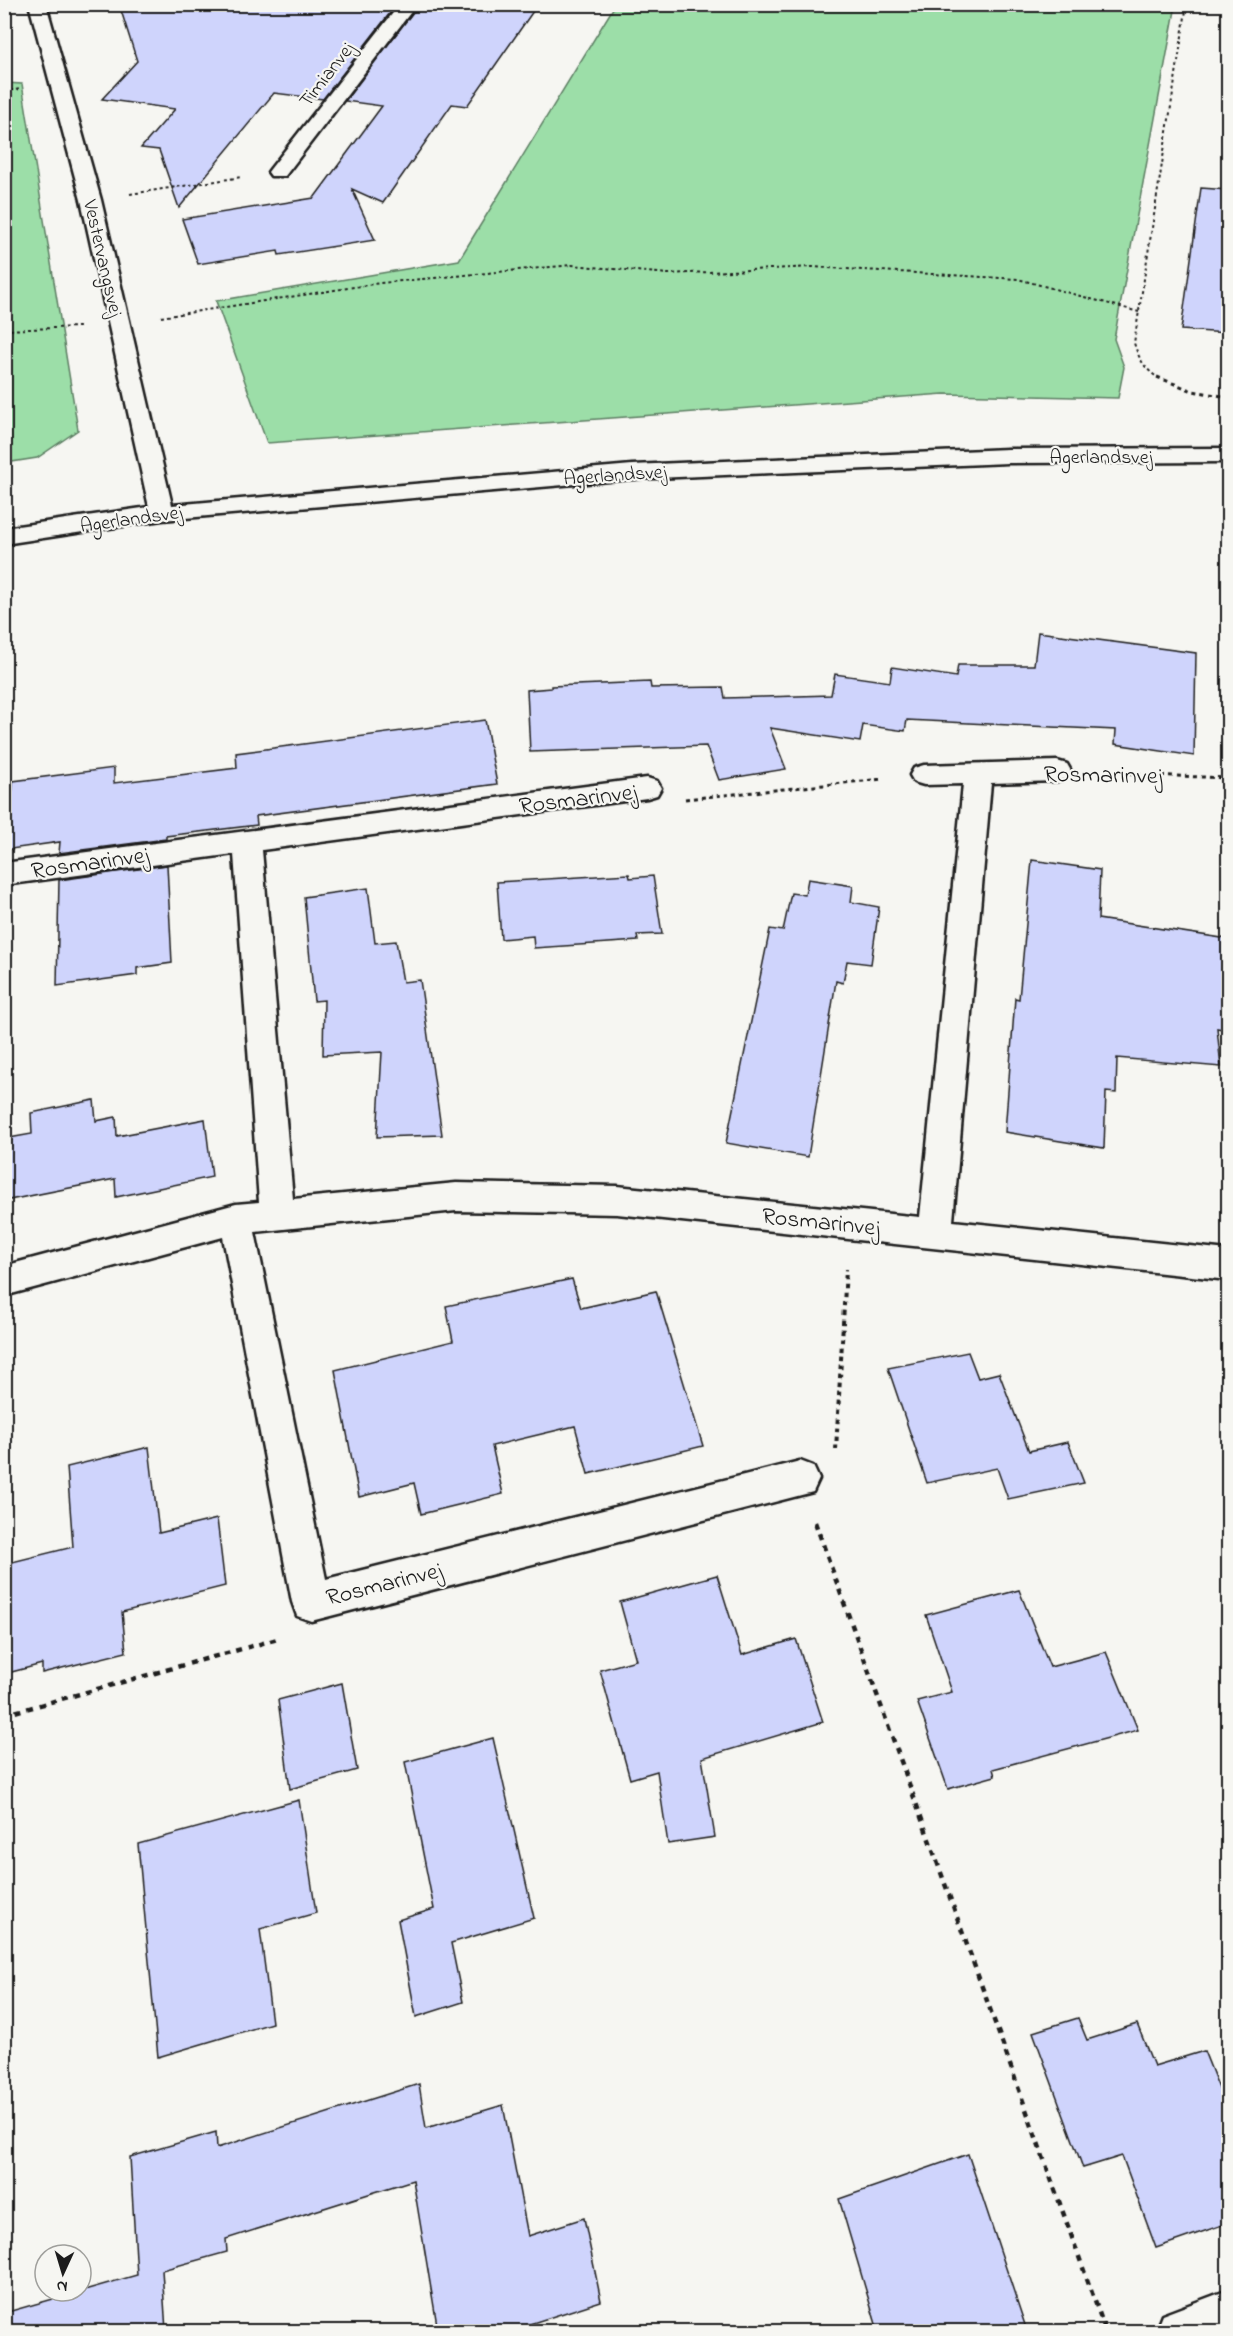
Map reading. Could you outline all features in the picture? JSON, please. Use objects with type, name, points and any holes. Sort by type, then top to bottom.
[{"type":"street","name":"Vestervangsvej","points":[[37,4],[91,200],[162,513]]},
{"type":"street","name":"Timianvej","points":[[278,172],[409,4]]},
{"type":"street","name":"Agerlandsvej","points":[[4,536],[162,513],[632,472],[1008,456],[1228,455]]},
{"type":"street","name":"Rosmarinvej","points":[[924,775],[1057,771]]},
{"type":"street","points":[[935,1234],[978,774]]},
{"type":"street","name":"Rosmarinvej","points":[[4,873],[647,788]]},
{"type":"street","points":[[247,841],[277,1213]]},
{"type":"street","name":"Rosmarinvej","points":[[4,1281],[236,1219],[277,1213],[456,1197],[617,1200],[1228,1265]]},
{"type":"street","name":"Rosmarinvej","points":[[236,1219],[311,1602],[800,1479]]},
{"type":"street","points":[[1179,2331],[1228,2314]]},
{"type":"path","points":[[1187,4],[1134,343],[1141,362],[1155,376],[1179,387],[1228,397]]},
{"type":"path","points":[[91,200],[278,172]]},
{"type":"path","points":[[4,330],[119,324],[380,283],[572,266],[668,274],[812,267],[1018,279],[1139,312]]},
{"type":"path","name":"Rosmarinvej","points":[[1057,771],[1228,778]]},
{"type":"path","name":"Rosmarinvej","points":[[647,788],[666,801],[924,775]]},
{"type":"path","points":[[848,1223],[837,1449],[800,1479],[1106,2331]]},
{"type":"path","points":[[4,1715],[297,1633],[311,1602]]},
{"type":"green space","points":[[615,5],[1176,5],[1114,339],[1124,367],[1118,398],[944,394],[267,443],[216,301],[459,260]]},
{"type":"green space","points":[[5,83],[22,84],[78,430],[37,458],[5,463]]},
{"type":"building","points":[[119,4],[397,4],[323,99],[274,93],[179,208],[159,150],[141,148],[175,109],[102,99],[137,61]]},
{"type":"building","points":[[419,4],[538,4],[467,106],[452,104],[383,203],[352,189],[375,240],[279,255],[278,251],[198,264],[182,219],[314,198],[382,106],[345,101]]},
{"type":"building","points":[[1201,188],[1228,190],[1228,333],[1181,330]]},
{"type":"building","points":[[1038,632],[1196,653],[1194,756],[1115,744],[1116,730],[907,720],[905,731],[863,725],[860,742],[770,728],[786,769],[719,780],[706,746],[530,752],[527,690],[551,688],[551,686],[650,682],[651,688],[723,687],[725,698],[831,695],[835,674],[890,682],[892,667],[956,677],[958,665],[1034,665]]},
{"type":"building","points":[[485,720],[497,784],[256,816],[257,825],[166,836],[166,839],[59,853],[60,842],[4,850],[4,798],[12,797],[13,781],[114,768],[114,783],[237,768],[236,753]]},
{"type":"building","points":[[1032,860],[1100,870],[1098,919],[1228,939],[1228,1030],[1217,1028],[1221,1067],[1117,1058],[1116,1093],[1106,1092],[1104,1148],[1005,1132],[1015,998],[1019,999]]},
{"type":"building","points":[[167,865],[172,963],[137,968],[137,975],[57,986],[59,880]]},
{"type":"building","points":[[629,874],[630,878],[653,876],[662,934],[637,935],[638,941],[534,948],[533,936],[501,939],[497,882]]},
{"type":"building","points":[[808,879],[853,886],[851,902],[879,907],[871,964],[847,961],[843,983],[836,981],[808,1157],[726,1143],[770,929],[783,931],[791,893],[805,895]]},
{"type":"building","points":[[368,888],[375,943],[396,941],[403,982],[420,980],[442,1135],[377,1137],[382,1052],[323,1055],[324,1000],[314,1001],[304,897]]},
{"type":"building","points":[[94,1100],[96,1121],[116,1117],[117,1136],[205,1119],[212,1177],[116,1197],[115,1179],[4,1201],[4,1139],[32,1134],[31,1113]]},
{"type":"building","points":[[572,1279],[581,1308],[656,1291],[703,1446],[588,1474],[575,1426],[492,1446],[503,1494],[421,1514],[414,1483],[359,1497],[335,1370],[453,1341],[446,1306]]},
{"type":"building","points":[[968,1352],[978,1378],[999,1373],[1029,1451],[1068,1442],[1084,1483],[1008,1499],[997,1468],[927,1483],[888,1368]]},
{"type":"building","points":[[149,1447],[159,1533],[217,1519],[225,1586],[122,1612],[126,1652],[42,1673],[42,1664],[4,1674],[4,1564],[73,1547],[67,1467]]},
{"type":"building","points":[[717,1575],[742,1655],[796,1639],[823,1722],[702,1758],[715,1837],[668,1844],[657,1771],[630,1779],[600,1670],[636,1660],[620,1602]]},
{"type":"building","points":[[1019,1590],[1050,1667],[1106,1652],[1138,1730],[993,1769],[995,1776],[948,1789],[917,1701],[952,1692],[926,1615]]},
{"type":"building","points":[[342,1683],[357,1770],[290,1789],[278,1700]]},
{"type":"building","points":[[493,1738],[534,1918],[451,1943],[463,2002],[416,2017],[398,1920],[434,1909],[405,1762]]},
{"type":"building","points":[[299,1800],[316,1913],[260,1929],[272,2023],[158,2057],[138,1844]]},
{"type":"building","points":[[1078,2018],[1087,2040],[1137,2024],[1154,2066],[1204,2051],[1228,2111],[1228,2223],[1156,2248],[1122,2156],[1083,2168],[1033,2032]]},
{"type":"building","points":[[419,2084],[426,2128],[503,2105],[528,2236],[584,2218],[601,2301],[508,2331],[438,2331],[413,2180],[226,2239],[227,2252],[162,2270],[166,2331],[4,2331],[4,2313],[39,2303],[93,2303],[93,2288],[137,2275],[130,2157],[216,2132],[217,2148]]},
{"type":"building","points":[[968,2154],[1027,2331],[878,2331],[839,2199]]}]
